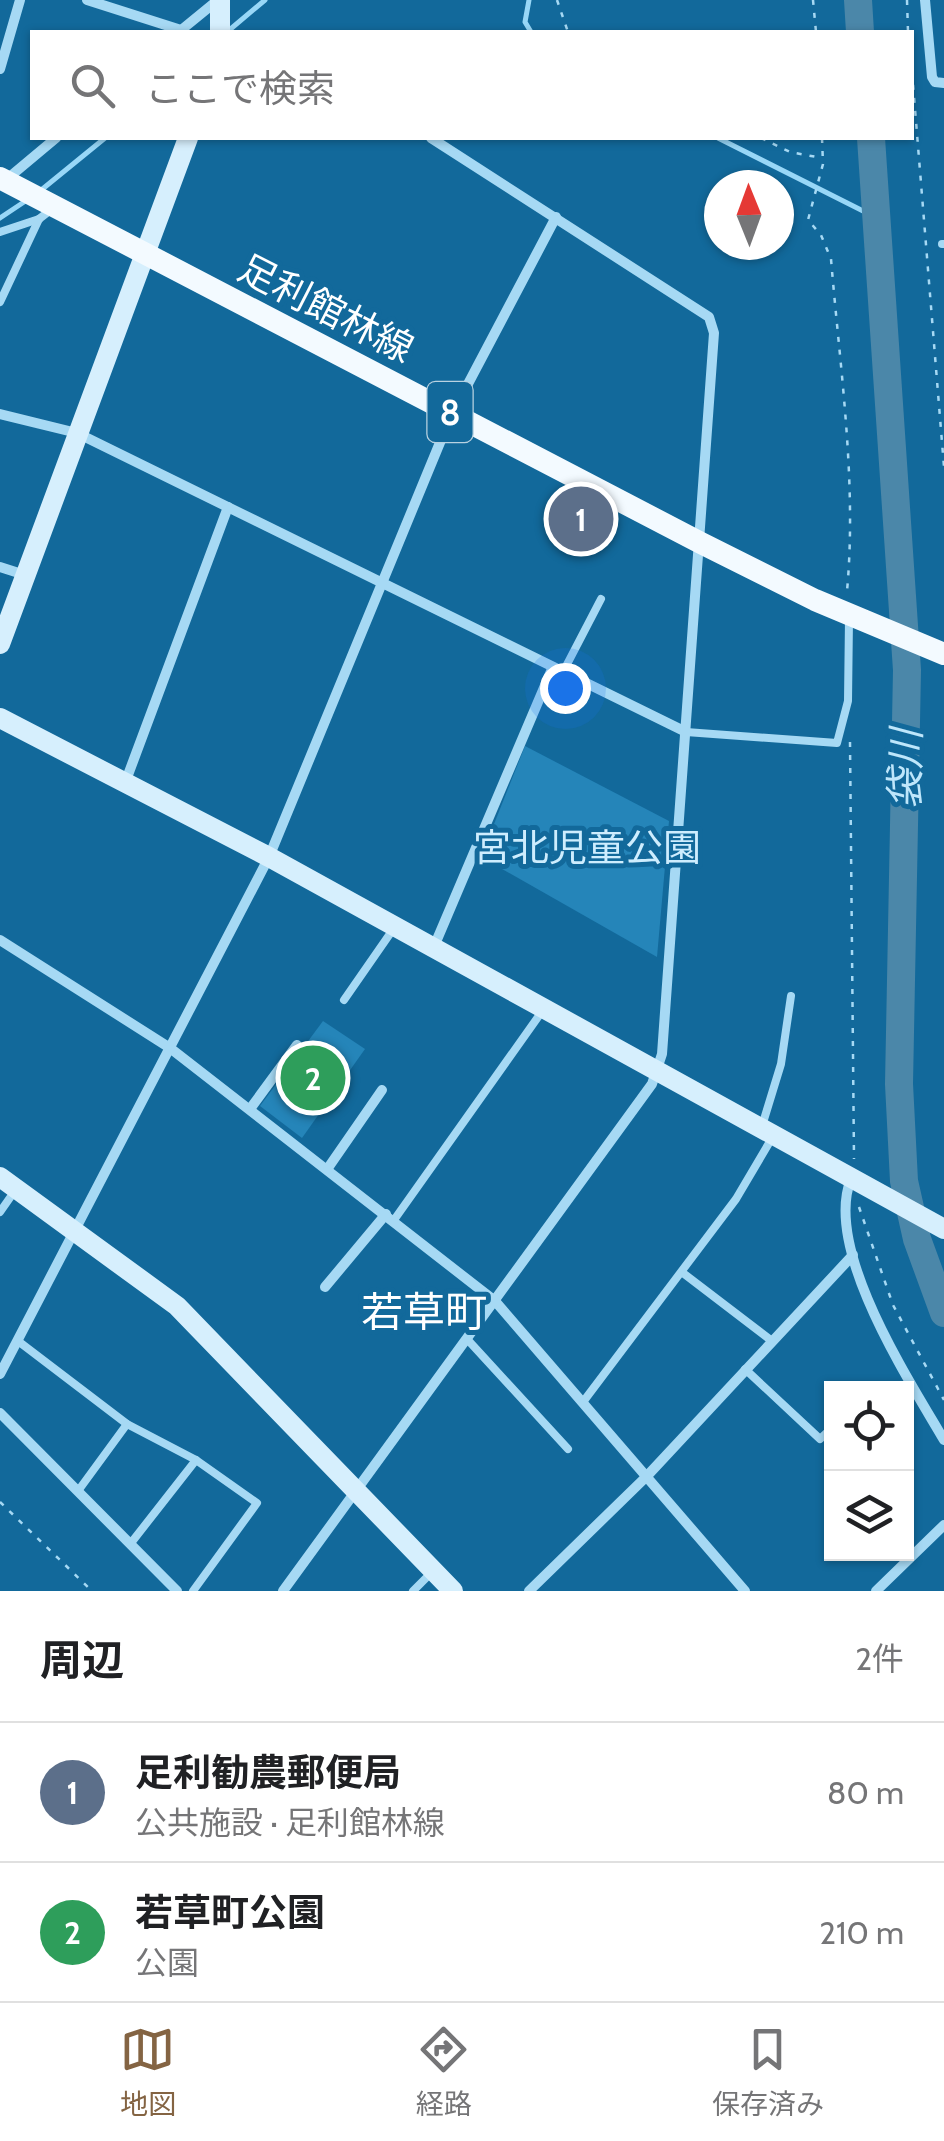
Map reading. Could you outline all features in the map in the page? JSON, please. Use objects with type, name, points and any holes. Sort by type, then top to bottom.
[{"type":"main road","name":"足利館林線","points":[[6,181],[49,210],[143,253],[701,543],[848,614],[944,654]]},
{"type":"street","points":[[0,68],[20,0]]},
{"type":"street","points":[[87,0],[177,30]]},
{"type":"street","points":[[925,0],[932,76],[935,82],[944,83]]},
{"type":"street","points":[[182,30],[220,12]]},
{"type":"street","points":[[6,181],[54,140]]},
{"type":"street","points":[[0,644],[187,140]]},
{"type":"street","points":[[283,1591],[657,1075],[701,543],[714,333],[709,317],[434,140]]},
{"type":"street","points":[[0,1374],[269,857],[446,428],[460,417],[459,401],[556,217]]},
{"type":"street","points":[[0,414],[78,434],[686,732]]},
{"type":"street","points":[[125,784],[228,508]]},
{"type":"street","points":[[0,567],[26,576]]},
{"type":"street","points":[[433,950],[557,672]]},
{"type":"street","points":[[0,718],[269,857],[657,1075],[944,1228]]},
{"type":"street","points":[[0,940],[170,1048],[495,1301],[745,1591]]},
{"type":"street","points":[[250,1108],[297,1046]]},
{"type":"street","points":[[328,1168],[382,1090]]},
{"type":"street","points":[[857,1181],[847,1196],[854,1255],[873,1314],[944,1440]]},
{"type":"street","points":[[8,1182],[186,1315],[453,1591]]},
{"type":"street","points":[[324,1287],[390,1217]]},
{"type":"street","points":[[529,1591],[647,1476],[854,1255]]},
{"type":"street","points":[[0,1414],[178,1591]]},
{"type":"street","points":[[876,1591],[944,1525]]},
{"type":"lane","points":[[0,232],[49,210]]},
{"type":"lane","points":[[0,302],[49,210]]},
{"type":"lane","points":[[557,672],[601,598]]},
{"type":"lane","points":[[686,732],[837,743],[848,701],[848,614]]},
{"type":"lane","points":[[344,1000],[394,928]]},
{"type":"lane","points":[[583,1402],[736,1199],[767,1133],[791,996]]},
{"type":"lane","points":[[390,1217],[543,1010]]},
{"type":"lane","points":[[0,1212],[8,1182]]},
{"type":"lane","points":[[683,1273],[772,1341]]},
{"type":"lane","points":[[466,1339],[568,1448]]},
{"type":"lane","points":[[18,1341],[127,1424],[196,1460],[256,1503],[192,1591]]},
{"type":"lane","points":[[745,1369],[820,1439],[824,1435]]},
{"type":"lane","points":[[78,1491],[127,1424]]},
{"type":"lane","points":[[131,1543],[196,1460]]},
{"type":"lane","points":[[413,1591],[434,1571]]},
{"type":"path","points":[[556,0],[567,30]]},
{"type":"path","points":[[813,0],[816,30]]},
{"type":"path","points":[[907,0],[908,30]]},
{"type":"path","points":[[914,96],[944,467]]},
{"type":"path","points":[[765,140],[790,152],[823,158]]},
{"type":"path","points":[[822,140],[823,164],[808,220],[821,235],[831,259],[850,549],[848,614]]},
{"type":"path","points":[[850,732],[859,1207],[892,1305],[944,1400]]},
{"type":"path","points":[[0,1502],[92,1591]]},
{"type":"green space","name":"宮北児童公園","points":[[525,746],[669,821],[657,957],[481,857]]},
{"type":"green space","points":[[323,1021],[365,1049],[302,1138],[260,1106]]},
{"type":"building","points":[[580,501],[595,509],[581,536],[566,528]]},
{"type":"waterway","name":"袋川","points":[[229,30],[265,0]]},
{"type":"waterway","name":"袋川","points":[[529,0],[525,22],[530,30]]},
{"type":"waterway","name":"袋川","points":[[858,0],[860,30]]},
{"type":"waterway","name":"袋川","points":[[40,191],[103,140]]},
{"type":"waterway","name":"袋川","points":[[722,140],[879,219]]},
{"type":"waterway","name":"袋川","points":[[871,140],[907,670],[899,1084],[904,1181],[917,1239],[944,1313]]},
{"type":"waterway","name":"袋川","points":[[0,218],[27,200]]},
{"type":"place","name":"足利勧農郵便局","points":[[581,519]]},
{"type":"place","name":"若草町公園","points":[[313,1078]]},
{"type":"district","name":"若草町","points":[[424,1312]]}]
